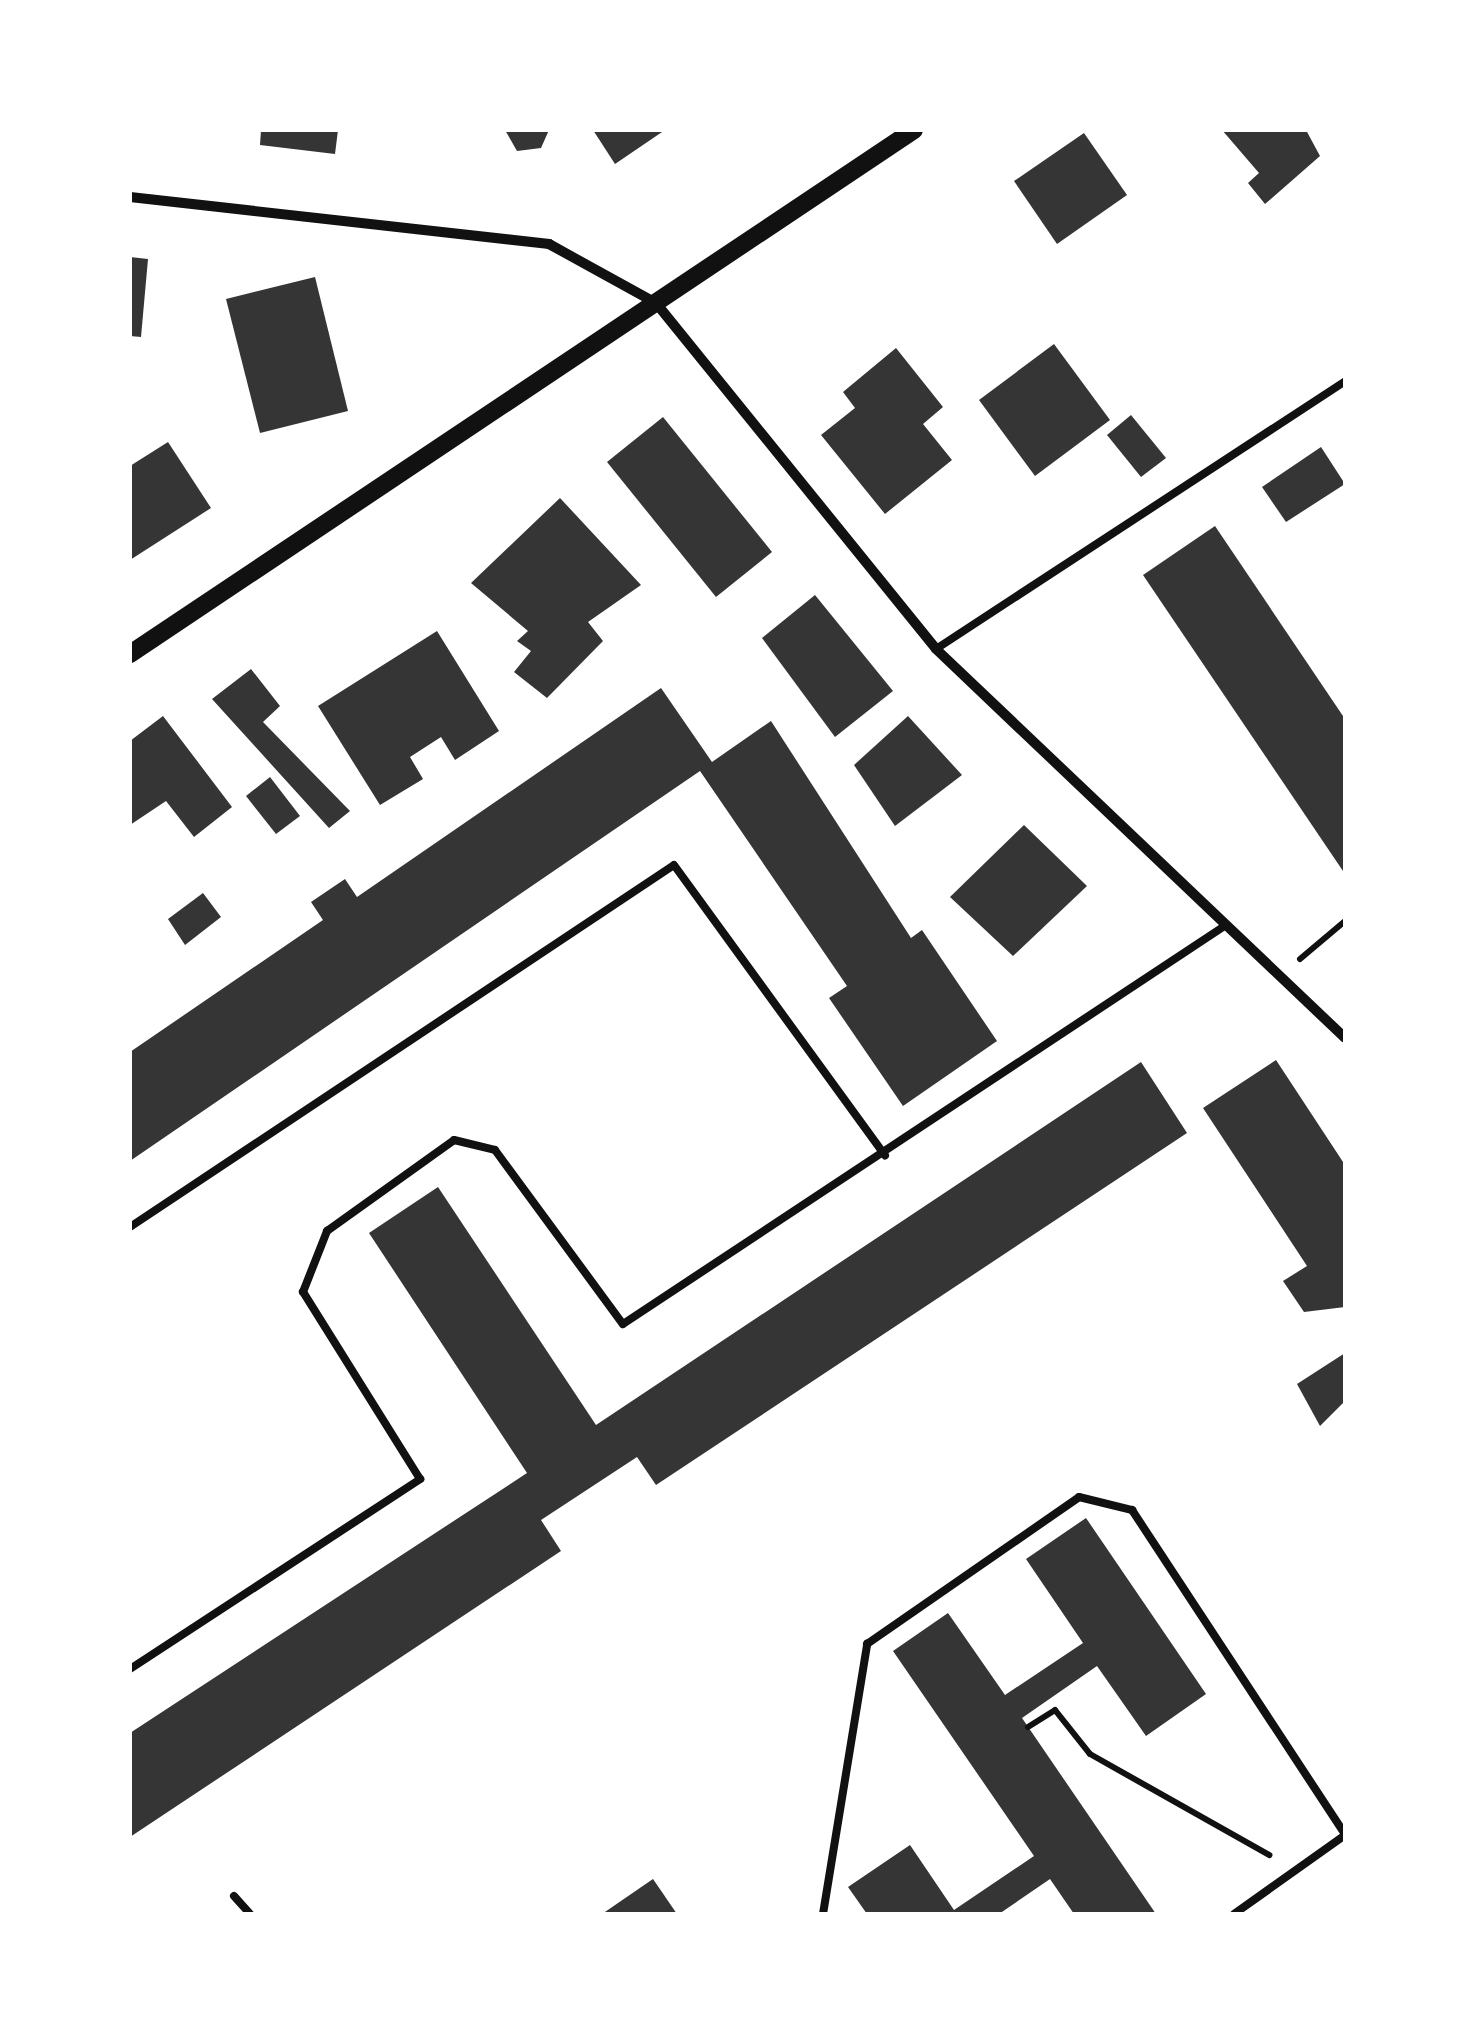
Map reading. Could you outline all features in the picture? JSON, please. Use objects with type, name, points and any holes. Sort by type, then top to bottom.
[{"type":"street","points":[[130,654],[914,130]]},
{"type":"street","points":[[130,197],[549,244],[656,303],[936,649],[1276,979],[1345,1038]]},
{"type":"lane","points":[[936,649],[1345,381]]},
{"type":"lane","points":[[130,1227],[674,866],[884,1155]]},
{"type":"lane","points":[[130,1669],[420,1479],[303,1292],[327,1231],[454,1140],[495,1150],[624,1324],[1223,927]]},
{"type":"lane","points":[[823,1914],[867,1644],[1079,1497],[1132,1510],[1345,1834],[1234,1914]]},
{"type":"lane","points":[[234,1896],[250,1914]]},
{"type":"path","points":[[1276,979],[1345,921]]},
{"type":"path","points":[[1028,1727],[1055,1710],[1090,1754],[1296,1870]]},
{"type":"building","points":[[261,130],[338,130],[335,154],[260,145]]},
{"type":"building","points":[[505,130],[549,130],[541,148],[517,151]]},
{"type":"building","points":[[593,130],[665,130],[615,164]]},
{"type":"building","points":[[1222,130],[1306,130],[1320,156],[1265,204],[1248,183],[1259,173]]},
{"type":"building","points":[[1084,133],[1127,195],[1057,244],[1014,181]]},
{"type":"building","points":[[130,257],[148,259],[141,337],[130,336]]},
{"type":"building","points":[[315,277],[348,411],[260,433],[226,299]]},
{"type":"building","points":[[1054,344],[1110,420],[1035,476],[979,400]]},
{"type":"building","points":[[896,348],[943,407],[923,424],[952,460],[885,514],[821,435],[855,408],[843,392]]},
{"type":"building","points":[[1131,415],[1166,458],[1141,477],[1107,435]]},
{"type":"building","points":[[663,417],[772,552],[716,597],[607,462]]},
{"type":"building","points":[[168,442],[211,508],[130,560],[130,466]]},
{"type":"building","points":[[1321,447],[1345,484],[1286,522],[1262,487]]},
{"type":"building","points":[[560,498],[641,585],[588,622],[603,641],[547,698],[514,672],[531,651],[517,641],[528,631],[471,583]]},
{"type":"building","points":[[1215,526],[1345,719],[1345,874],[1143,575]]},
{"type":"building","points":[[815,595],[893,691],[835,737],[762,638]]},
{"type":"building","points":[[437,631],[499,731],[455,760],[441,737],[410,757],[423,779],[380,805],[318,706]]},
{"type":"building","points":[[251,669],[280,706],[263,722],[350,811],[329,828],[212,699]]},
{"type":"building","points":[[661,688],[712,762],[771,721],[911,938],[922,930],[997,1041],[903,1106],[829,998],[847,986],[700,771],[130,1161],[130,1052],[323,920],[311,902],[345,879],[357,897]]},
{"type":"building","points":[[163,716],[232,807],[194,837],[166,801],[130,825],[130,741]]},
{"type":"building","points":[[908,716],[962,775],[895,826],[854,765]]},
{"type":"building","points":[[270,777],[300,816],[276,834],[246,796]]},
{"type":"building","points":[[1024,825],[1087,886],[1013,956],[950,897]]},
{"type":"building","points":[[203,893],[221,917],[185,945],[168,919]]},
{"type":"building","points":[[1276,1060],[1345,1165],[1345,1307],[1304,1312],[1283,1281],[1307,1266],[1203,1108]]},
{"type":"building","points":[[1141,1062],[1187,1133],[656,1485],[637,1457],[541,1520],[561,1551],[130,1837],[130,1733],[527,1473],[369,1233],[438,1187],[596,1425]]},
{"type":"building","points":[[1345,1353],[1345,1401],[1320,1426],[1297,1384]]},
{"type":"building","points":[[1086,1518],[1206,1694],[1146,1736],[1097,1666],[1022,1718],[1156,1914],[1074,1914],[1050,1879],[999,1914],[867,1914],[848,1887],[910,1845],[954,1910],[1034,1856],[893,1651],[948,1613],[1005,1695],[1083,1643],[1026,1559]]},
{"type":"building","points":[[653,1879],[677,1914],[602,1914]]}]
